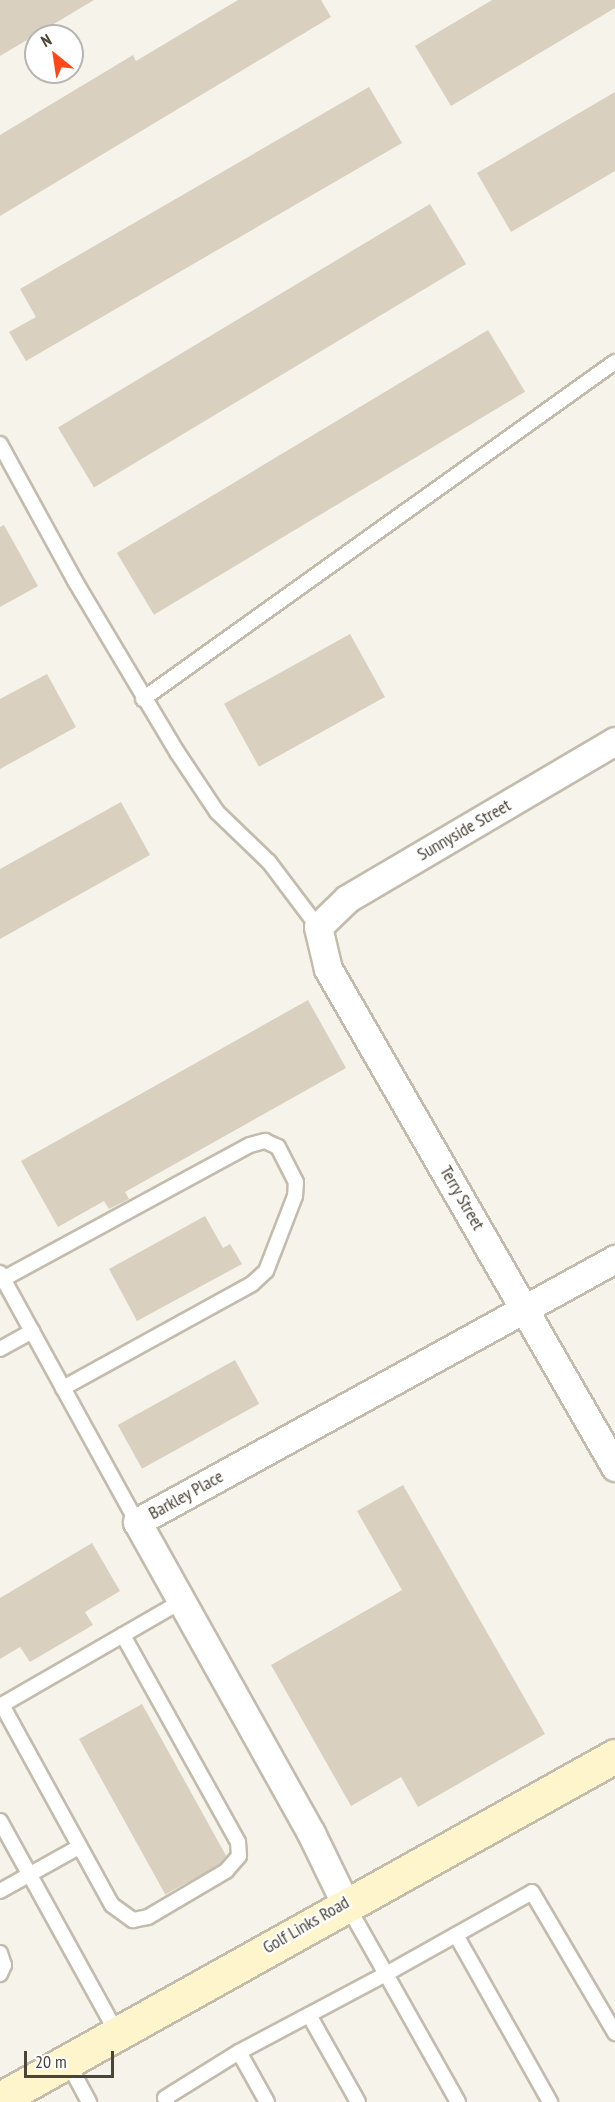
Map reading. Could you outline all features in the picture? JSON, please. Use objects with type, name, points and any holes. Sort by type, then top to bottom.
[{"type":"street","name":"Sunnyside Street","points":[[318,927],[347,899],[615,741]]},
{"type":"street","name":"Terry Street","points":[[318,927],[328,969],[526,1308],[615,1467]]},
{"type":"street","name":"Barkley Place","points":[[345,1903],[311,1833],[138,1522],[615,1259]]},
{"type":"street","name":"Golf Links Road","points":[[0,2098],[345,1903],[615,1756]]},
{"type":"lane","points":[[143,699],[615,362]]},
{"type":"lane","points":[[0,444],[143,699],[217,812],[269,862],[318,927]]},
{"type":"lane","points":[[63,1388],[252,1284],[266,1271],[295,1196],[296,1182],[278,1147],[265,1141],[250,1145],[2,1276],[63,1388],[138,1522]]},
{"type":"lane","points":[[0,1349],[32,1331]]},
{"type":"lane","points":[[123,1635],[238,1842],[239,1856],[226,1871],[148,1917],[133,1920],[112,1905],[1,1705],[182,1601]]},
{"type":"lane","points":[[0,1821],[117,2033]]},
{"type":"lane","points":[[0,1891],[80,1847]]},
{"type":"lane","points":[[167,2102],[165,2098],[239,2052],[386,1974],[532,1892],[615,2033]]},
{"type":"lane","points":[[345,1903],[458,2102]]},
{"type":"lane","points":[[456,1935],[550,2102]]},
{"type":"lane","points":[[0,1953],[4,1965],[0,1974]]},
{"type":"lane","points":[[309,2015],[358,2102]]},
{"type":"lane","points":[[239,2052],[267,2102]]},
{"type":"lane","points":[[67,2061],[89,2102]]},
{"type":"building","points":[[0,0],[94,0],[54,24],[24,24],[24,42],[0,56]]},
{"type":"building","points":[[238,0],[321,0],[331,17],[0,216],[0,135],[133,55],[136,61]]},
{"type":"building","points":[[492,0],[615,0],[615,8],[451,106],[415,46]]},
{"type":"building","points":[[369,87],[402,143],[26,361],[9,332],[36,317],[20,289]]},
{"type":"building","points":[[615,92],[615,171],[511,232],[477,173]]},
{"type":"building","points":[[430,204],[466,264],[94,488],[58,428]]},
{"type":"building","points":[[488,330],[525,392],[154,615],[117,553]]},
{"type":"building","points":[[4,525],[38,586],[0,607],[0,527]]},
{"type":"building","points":[[350,634],[385,697],[259,767],[224,704]]},
{"type":"building","points":[[47,674],[76,727],[0,769],[0,699]]},
{"type":"building","points":[[121,802],[150,855],[0,939],[0,869]]},
{"type":"building","points":[[308,1000],[346,1068],[125,1192],[129,1199],[109,1209],[104,1201],[58,1227],[21,1161]]},
{"type":"building","points":[[205,1216],[223,1248],[230,1244],[242,1264],[137,1321],[109,1269]]},
{"type":"building","points":[[235,1360],[259,1404],[142,1469],[118,1425]]},
{"type":"building","points":[[403,1485],[545,1734],[418,1807],[401,1777],[351,1806],[271,1665],[402,1590],[357,1511]]},
{"type":"building","points":[[92,1543],[120,1591],[85,1612],[93,1625],[30,1662],[20,1647],[0,1659],[0,1598]]},
{"type":"building","points":[[142,1704],[228,1860],[165,1895],[79,1739]]}]
